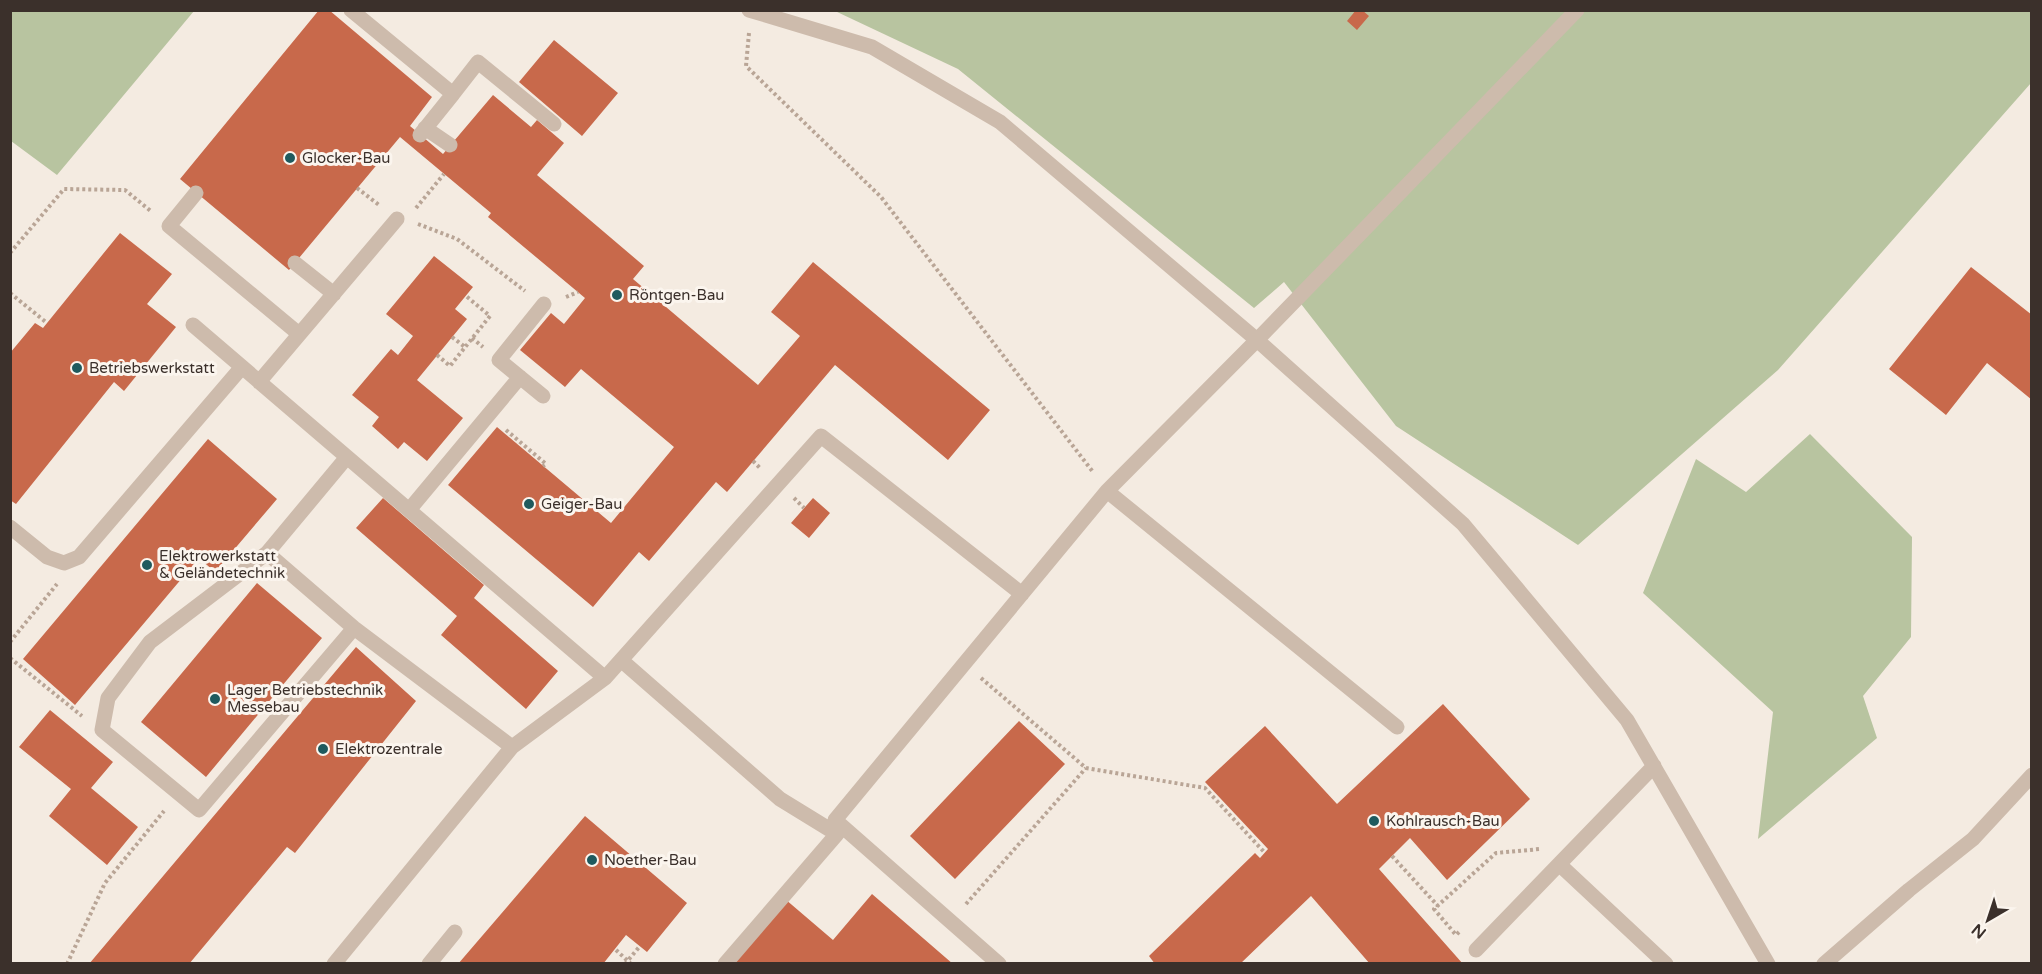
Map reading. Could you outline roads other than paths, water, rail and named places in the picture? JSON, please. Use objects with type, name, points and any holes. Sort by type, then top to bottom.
[{"type":"street","points":[[725,963],[964,664],[1107,491],[1577,10]]},
{"type":"street","points":[[749,11],[872,47],[1000,122],[1257,340],[1463,524],[1627,720],[1768,963]]},
{"type":"street","points":[[346,13],[453,94]]},
{"type":"street","points":[[450,145],[422,131],[478,62],[518,105],[554,124]]},
{"type":"street","points":[[196,193],[169,226],[299,334]]},
{"type":"street","points":[[259,382],[397,219]]},
{"type":"street","points":[[295,263],[334,294]]},
{"type":"street","points":[[543,396],[499,360],[544,304]]},
{"type":"street","points":[[193,325],[605,678]]},
{"type":"street","points":[[10,527],[47,557],[64,563],[79,557],[242,367]]},
{"type":"street","points":[[409,510],[520,377]]},
{"type":"street","points":[[334,963],[512,747],[605,678],[820,436],[1022,594]]},
{"type":"street","points":[[347,457],[267,554],[150,642],[108,698],[102,730],[199,810],[354,628]]},
{"type":"street","points":[[1107,491],[1396,727]]},
{"type":"street","points":[[267,554],[354,628],[512,747]]},
{"type":"street","points":[[621,660],[780,799],[836,827],[951,920],[999,963]]},
{"type":"street","points":[[1476,950],[1654,766]]},
{"type":"street","points":[[1824,963],[1908,890],[1973,839],[2031,775]]},
{"type":"street","points":[[1560,865],[1666,963]]},
{"type":"street","points":[[429,963],[454,933]]},
{"type":"place","name":"Glocker-Bau","points":[[290,158]]},
{"type":"place","name":"Röntgen-Bau","points":[[617,295]]},
{"type":"place","name":"Betriebswerkstatt","points":[[77,368]]},
{"type":"place","name":"Geiger-Bau","points":[[529,504]]},
{"type":"place","name":"Elektrowerkstatt & Geländetechnik","points":[[147,565]]},
{"type":"place","name":"Lager Betriebstechnik Messebau","points":[[215,699]]},
{"type":"place","name":"Elektrozentrale","points":[[323,749]]},
{"type":"place","name":"Kohlrausch-Bau","points":[[1374,821]]},
{"type":"place","name":"Noether-Bau","points":[[592,860]]}]
